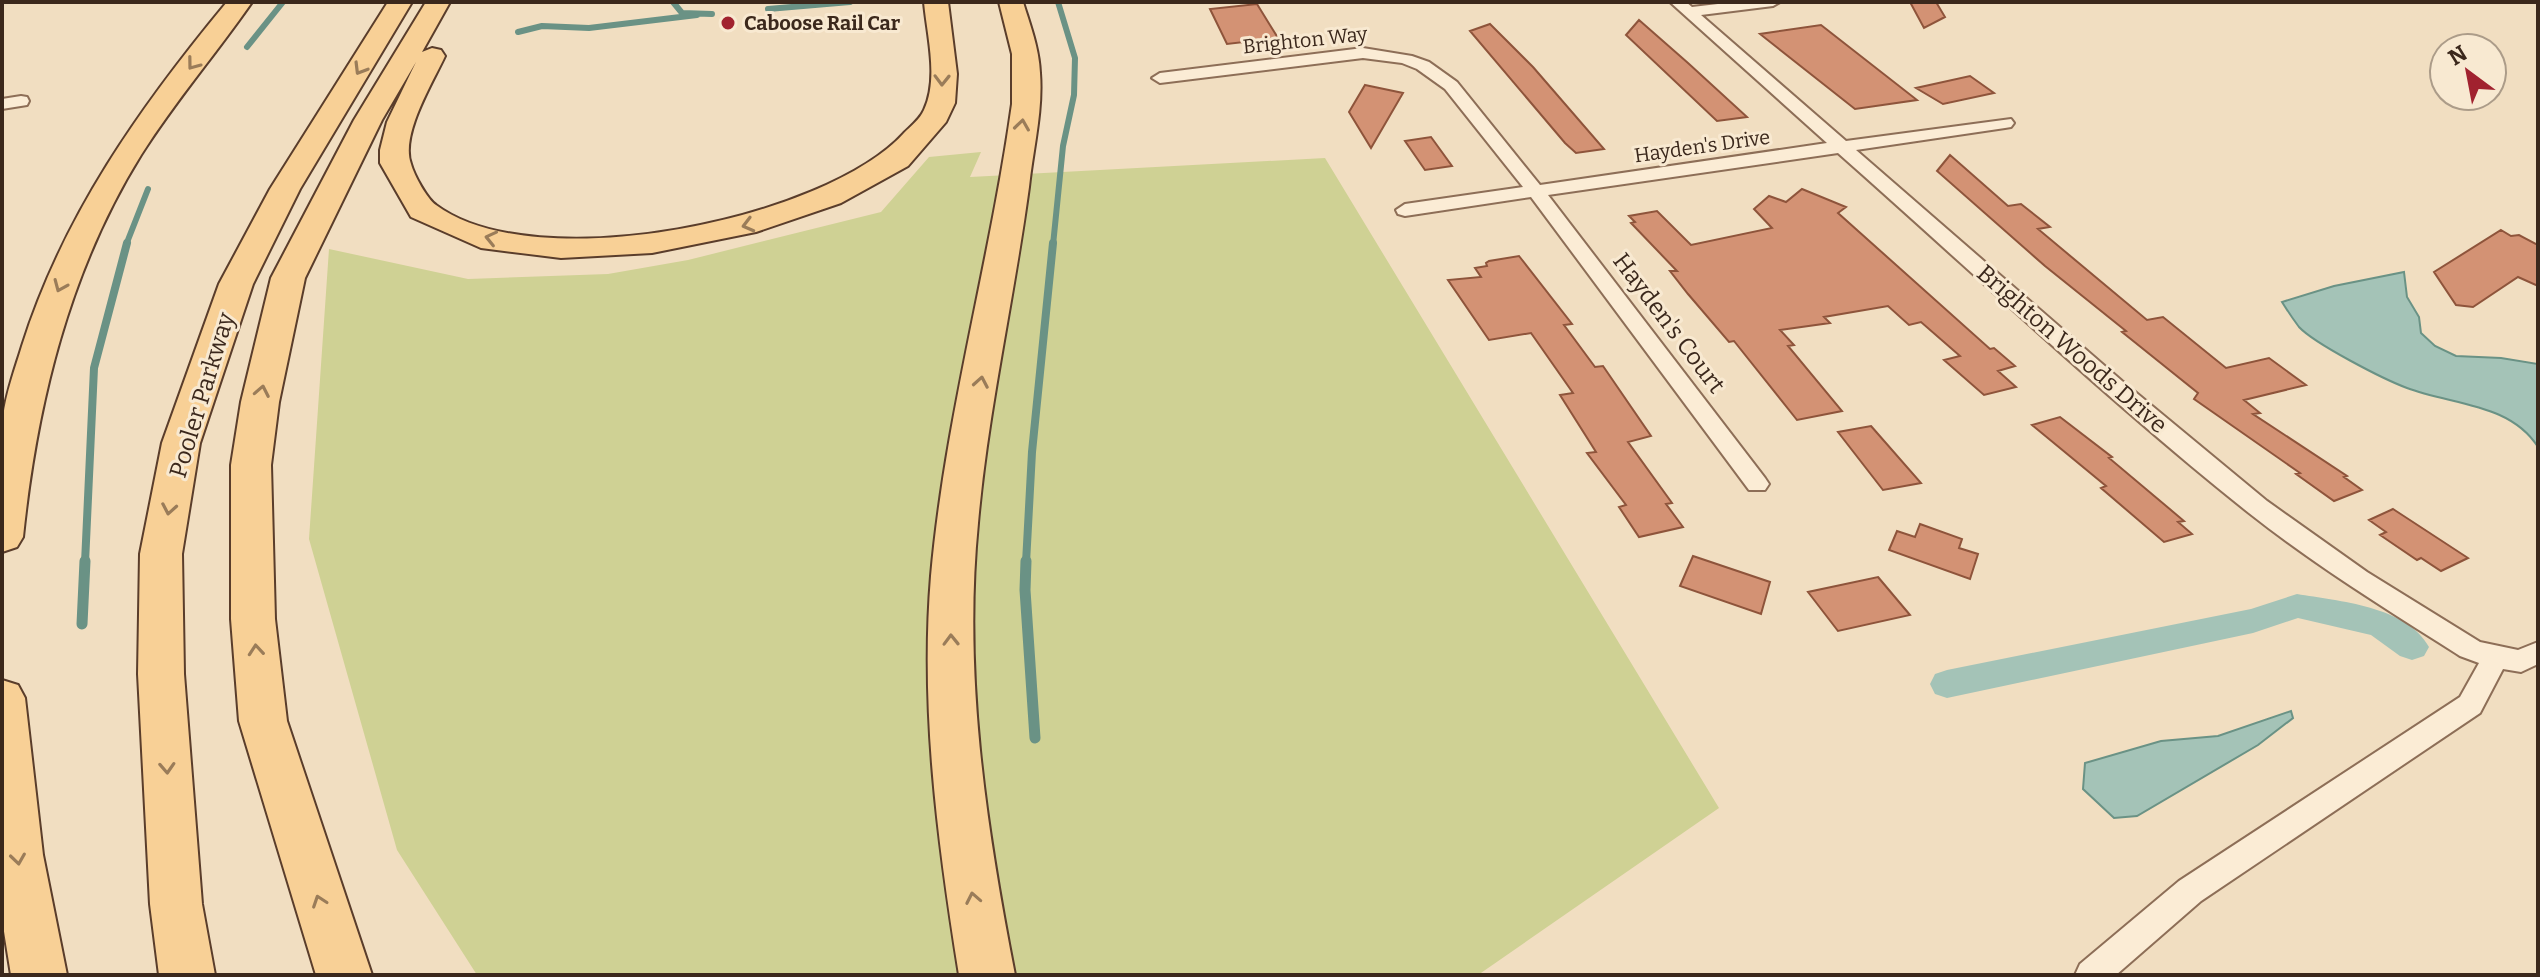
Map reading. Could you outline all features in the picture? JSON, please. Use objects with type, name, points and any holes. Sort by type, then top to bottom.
[{"type":"main road","points":[[2,537],[10,469],[41,339],[72,258],[94,211],[143,132],[240,2]]},
{"type":"main road","name":"Pooler Parkway","points":[[187,975],[176,904],[161,674],[161,554],[181,443],[236,284],[285,189],[400,2]]},
{"type":"main road","points":[[344,975],[263,721],[252,604],[251,465],[263,387],[288,278],[361,133],[438,2]]},
{"type":"main road","points":[[457,2],[397,136],[395,164],[403,188],[428,216],[468,233],[523,244],[595,249],[673,243],[780,216],[849,189],[901,154],[918,139],[936,115],[943,89],[936,2]]},
{"type":"main road","points":[[987,975],[966,864],[957,778],[950,631],[957,524],[1011,208],[1027,91],[1026,60],[1011,2]]},
{"type":"main road","points":[[2,698],[17,855],[31,945],[39,975]]},
{"type":"street","points":[[1683,7],[1773,2]]},
{"type":"street","name":"Brighton Woods Drive","points":[[1683,7],[2154,421],[2258,507],[2358,579],[2470,649],[2495,658],[2521,661],[2538,652]]},
{"type":"street","name":"Brighton Way","points":[[1160,78],[1363,53],[1417,61],[1458,89],[1538,193]]},
{"type":"street","points":[[2,104],[21,101]]},
{"type":"street","name":"Hayden's Drive","points":[[1405,210],[2005,123]]},
{"type":"street","name":"Hayden's Court","points":[[1538,193],[1757,484]]},
{"type":"street","points":[[2092,975],[2190,891],[2470,705],[2495,658]]},
{"type":"green space","points":[[981,152],[970,177],[1325,158],[1719,808],[1478,975],[477,975],[397,850],[309,539],[329,249],[468,279],[608,274],[688,260],[881,212],[929,157]]},
{"type":"shaded area","points":[[2404,272],[2407,297],[2419,317],[2421,333],[2435,346],[2456,356],[2538,364],[2538,447],[2526,433],[2496,413],[2407,388],[2334,351],[2299,327],[2282,302],[2334,286]]},
{"type":"shaded area","points":[[2291,711],[2293,718],[2258,745],[2137,816],[2114,818],[2083,789],[2085,763],[2161,741],[2218,736]]},
{"type":"building","points":[[1910,2],[1936,2],[1945,17],[1924,28]]},
{"type":"building","points":[[1257,4],[1278,38],[1227,44],[1210,9]]},
{"type":"building","points":[[1639,20],[1747,117],[1717,121],[1626,35]]},
{"type":"building","points":[[1490,24],[1533,67],[1604,149],[1576,153],[1565,143],[1470,31]]},
{"type":"building","points":[[1821,25],[1917,100],[1855,109],[1760,34]]},
{"type":"building","points":[[1970,76],[1994,93],[1943,104],[1916,88]]},
{"type":"building","points":[[1365,85],[1403,93],[1371,148],[1349,112]]},
{"type":"building","points":[[1431,137],[1452,166],[1425,170],[1405,141]]},
{"type":"building","points":[[1950,155],[2008,206],[2021,204],[2050,227],[2038,229],[2147,320],[2163,317],[2226,368],[2269,358],[2306,385],[2244,400],[2260,413],[2253,414],[2347,476],[2344,477],[2362,490],[2334,501],[2296,474],[2300,473],[2194,399],[2198,393],[2122,332],[2126,331],[2045,266],[1937,171]]},
{"type":"building","points":[[1802,189],[1846,207],[1838,213],[1990,349],[1994,348],[2015,366],[1998,371],[2016,387],[1984,395],[1944,360],[1960,356],[1921,322],[1909,325],[1888,306],[1824,317],[1830,323],[1780,330],[1794,345],[1788,346],[1842,411],[1797,420],[1734,341],[1729,342],[1688,294],[1670,271],[1677,271],[1631,223],[1635,222],[1629,216],[1657,211],[1691,245],[1772,228],[1754,209],[1769,196],[1786,202]]},
{"type":"building","points":[[2501,230],[2538,245],[2538,286],[2518,277],[2473,307],[2456,305],[2434,272]]},
{"type":"building","points":[[1519,256],[1572,324],[1564,325],[1595,367],[1603,366],[1651,436],[1628,442],[1672,503],[1666,504],[1683,527],[1639,537],[1619,507],[1626,505],[1587,453],[1596,452],[1560,395],[1573,393],[1531,333],[1489,340],[1448,280],[1481,277],[1475,268],[1487,266],[1489,261]]},
{"type":"building","points":[[2060,417],[2112,457],[2109,458],[2184,521],[2178,522],[2192,534],[2164,542],[2101,488],[2106,486],[2032,425]]},
{"type":"building","points":[[1871,426],[1921,483],[1883,490],[1838,432]]},
{"type":"building","points":[[2393,509],[2468,558],[2441,571],[2421,558],[2417,560],[2380,535],[2386,532],[2369,520]]},
{"type":"building","points":[[1920,524],[1962,539],[1959,548],[1978,554],[1970,579],[1889,550],[1897,531],[1915,537]]},
{"type":"building","points":[[1693,556],[1770,582],[1761,614],[1680,586]]},
{"type":"building","points":[[1878,577],[1910,615],[1838,631],[1808,592]]},
{"type":"waterway","points":[[247,47],[283,2]]},
{"type":"waterway","points":[[673,2],[682,13],[712,14]]},
{"type":"waterway","points":[[768,9],[850,2]]},
{"type":"waterway","points":[[1053,245],[1063,146],[1074,95],[1075,58],[1058,2]]},
{"type":"waterway","points":[[518,32],[542,26],[589,28],[697,15]]},
{"type":"waterway","points":[[126,245],[148,189]]},
{"type":"waterway","points":[[85,563],[94,368],[127,243]]},
{"type":"waterway","points":[[1026,563],[1032,452],[1053,243]]},
{"type":"waterway","points":[[82,624],[85,561]]},
{"type":"waterway","points":[[1026,561],[1025,590],[1035,738]]},
{"type":"waterway","points":[[1947,684],[2253,621],[2297,606],[2344,614],[2383,626],[2412,647]]},
{"type":"place","name":"Caboose Rail Car","points":[[728,23]]}]
